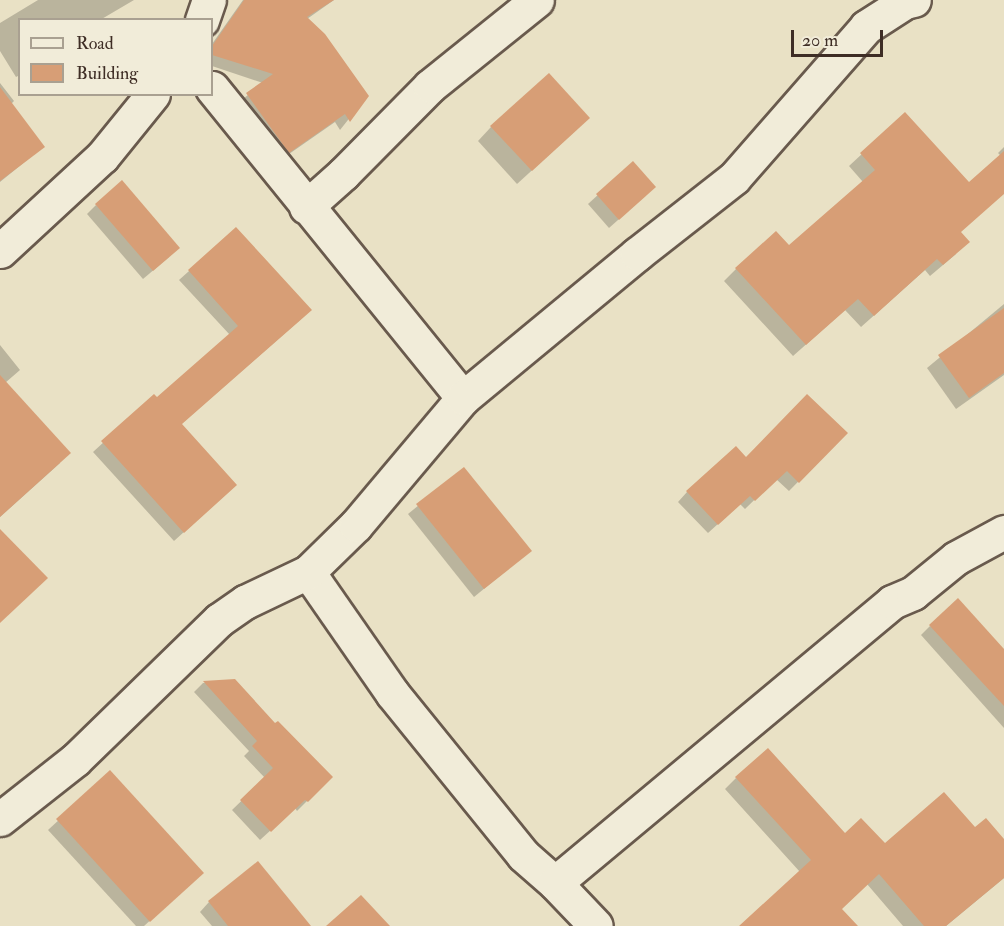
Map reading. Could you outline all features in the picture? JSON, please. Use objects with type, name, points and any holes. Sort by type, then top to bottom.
[{"type":"street","points":[[203,18],[209,0]]},
{"type":"street","points":[[306,207],[343,174],[430,86],[537,0]]},
{"type":"street","points":[[0,819],[75,760],[219,620],[245,602],[308,572],[356,525],[463,398],[637,254],[734,178],[867,27],[905,2],[914,0]]},
{"type":"street","points":[[213,89],[306,207],[463,398]]},
{"type":"street","points":[[0,252],[102,157],[151,96]]},
{"type":"street","points":[[555,883],[892,602],[913,593],[956,558],[1004,532]]},
{"type":"street","points":[[308,572],[392,693],[523,855],[555,883],[596,926]]},
{"type":"building","points":[[244,0],[334,0],[307,17],[325,34],[369,96],[350,122],[345,114],[289,153],[246,93],[273,74],[213,55],[213,45]]},
{"type":"building","points":[[549,73],[590,118],[532,171],[490,126]]},
{"type":"building","points":[[0,87],[45,147],[0,181]]},
{"type":"building","points":[[905,112],[969,182],[1004,151],[1004,194],[961,232],[970,242],[943,265],[937,259],[874,316],[858,299],[806,345],[735,268],[776,231],[789,245],[875,170],[860,153]]},
{"type":"building","points":[[633,161],[656,187],[619,220],[596,194]]},
{"type":"building","points":[[122,180],[180,248],[153,271],[95,204]]},
{"type":"building","points":[[236,227],[312,310],[182,424],[237,485],[184,533],[101,441],[154,394],[157,397],[238,326],[188,270]]},
{"type":"building","points":[[1004,308],[1004,373],[969,398],[938,355]]},
{"type":"building","points":[[0,375],[71,453],[0,517]]},
{"type":"building","points":[[807,394],[848,433],[799,483],[787,471],[755,501],[750,496],[718,525],[686,491],[736,446],[746,457]]},
{"type":"building","points":[[464,467],[532,551],[484,589],[416,504]]},
{"type":"building","points":[[0,529],[48,578],[0,623]]},
{"type":"building","points":[[958,598],[1004,649],[1004,706],[929,625]]},
{"type":"building","points":[[235,679],[275,723],[278,721],[333,777],[308,802],[305,800],[271,832],[240,800],[273,768],[252,746],[257,741],[203,681]]},
{"type":"building","points":[[768,748],[845,833],[861,818],[885,843],[944,792],[975,827],[986,818],[1004,839],[1004,878],[946,926],[924,926],[879,874],[842,909],[858,926],[739,926],[811,860],[735,777]]},
{"type":"building","points":[[110,770],[204,873],[150,922],[56,819]]},
{"type":"building","points":[[258,861],[311,926],[228,926],[208,901]]},
{"type":"building","points":[[361,895],[390,926],[326,926]]}]
